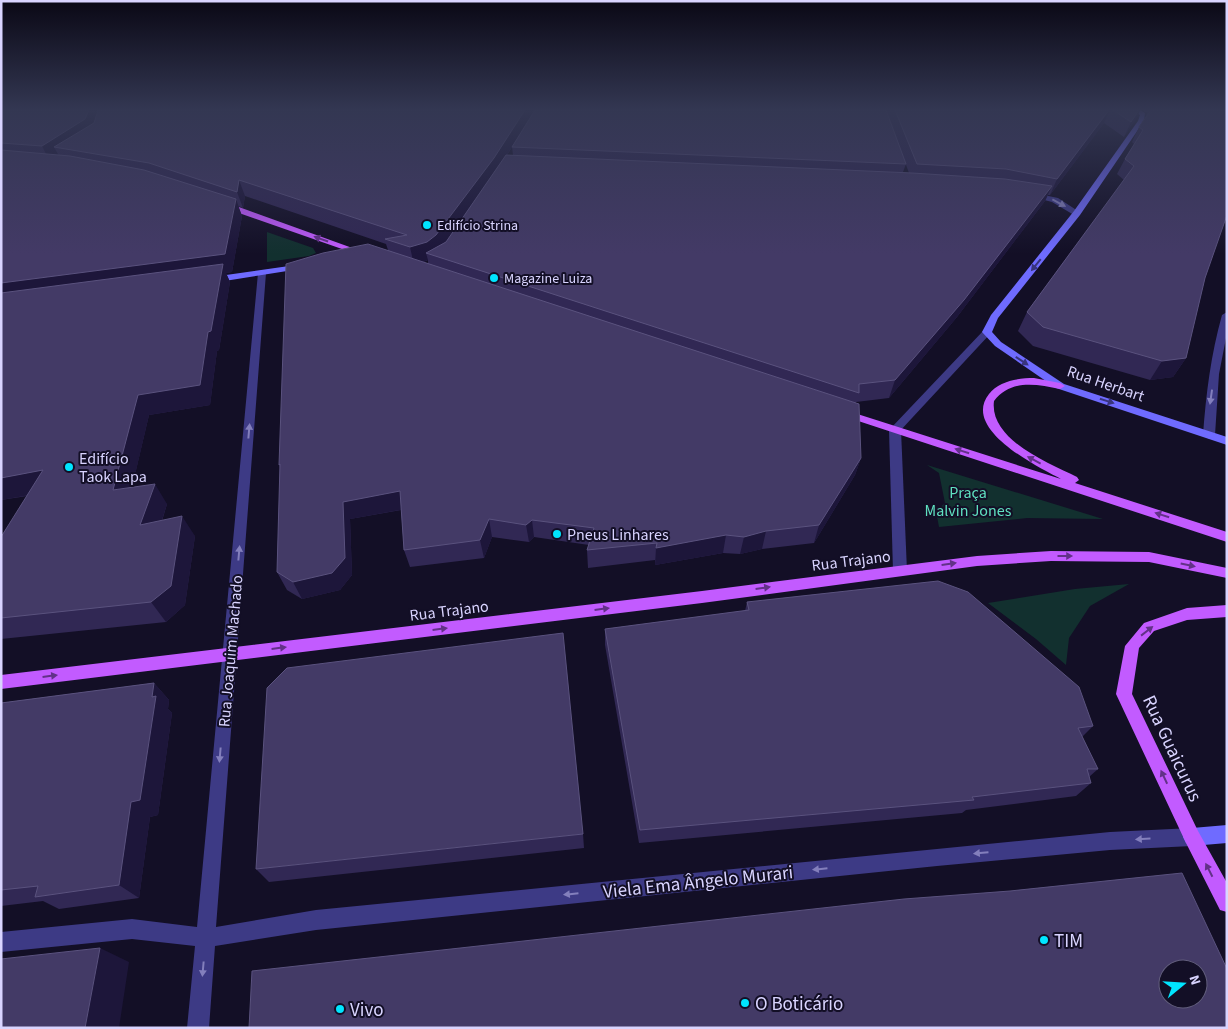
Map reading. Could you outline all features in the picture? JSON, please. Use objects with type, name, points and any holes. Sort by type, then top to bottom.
[{"type":"main road","points":[[217,202],[377,258]]},
{"type":"main road","points":[[1060,386],[1028,380],[1009,384],[989,397],[986,408],[988,416],[1000,432],[1027,456],[1108,498]]},
{"type":"main road","points":[[839,411],[1227,537]]},
{"type":"main road","points":[[900,571],[1016,558],[1149,557],[1227,573]]},
{"type":"main road","name":"Rua Trajano","points":[[1,682],[900,571]]},
{"type":"main road","name":"Rua Guaicurus","points":[[1227,611],[1187,614],[1149,627],[1132,646],[1124,694],[1192,837],[1227,904]]},
{"type":"street","points":[[900,571],[895,430],[987,332],[994,317],[1077,213],[1115,158]]},
{"type":"street","points":[[1026,193],[1055,200],[1077,213]]},
{"type":"street","points":[[348,258],[367,255]]},
{"type":"street","points":[[198,282],[310,265]]},
{"type":"street","name":"Rua Joaquim Machado","points":[[198,1028],[262,273]]},
{"type":"street","points":[[1209,435],[1210,404],[1222,332],[1227,315]]},
{"type":"street","name":"Rua Herbart","points":[[987,332],[998,344],[1060,386],[1227,441]]},
{"type":"street","points":[[1192,837],[1227,834]]},
{"type":"street","name":"Viela Ema Ângelo Murari","points":[[1,942],[132,929],[206,938],[316,920],[938,856],[1192,837]]},
{"type":"green space","points":[[267,232],[313,248],[316,253],[309,256],[267,262]]},
{"type":"green space","name":"Praça Malvin Jones","points":[[927,465],[1103,519],[1027,518],[939,527],[936,511],[945,503],[939,473]]},
{"type":"green space","points":[[1129,584],[1090,606],[1069,638],[1066,665],[1036,639],[988,603],[1075,589]]},
{"type":"building","points":[[1,158],[81,158],[144,170],[236,199],[225,254],[1,283]]},
{"type":"building","points":[[119,158],[494,158],[436,235],[427,242],[410,247],[385,239],[407,235],[239,180],[237,192],[149,163]]},
{"type":"building","points":[[504,158],[574,158],[912,173],[1005,179],[1052,186],[964,300],[895,380],[859,384],[859,393],[426,253],[446,242]]},
{"type":"building","points":[[767,158],[904,158],[906,164]]},
{"type":"building","points":[[915,158],[1073,158],[1057,179],[1006,169],[917,164]]},
{"type":"building","points":[[1227,158],[1227,215],[1205,278],[1186,358],[1162,361],[1043,327],[1027,312],[1134,166],[1125,159]]},
{"type":"building","points":[[368,244],[859,404],[861,458],[819,525],[766,531],[744,537],[726,535],[656,548],[657,543],[587,550],[594,528],[532,520],[526,525],[489,519],[480,540],[404,550],[400,491],[343,502],[345,558],[332,573],[293,582],[277,572],[286,264],[323,253]]},
{"type":"building","points":[[223,264],[211,331],[208,332],[200,385],[138,395],[113,490],[155,484],[140,525],[182,516],[171,586],[151,602],[1,618],[1,537],[43,470],[1,478],[1,293]]},
{"type":"building","points":[[938,581],[968,592],[1079,687],[1093,726],[1078,728],[1098,769],[1087,769],[1091,783],[972,797],[974,800],[640,830],[605,629],[749,610],[747,602]]},
{"type":"building","points":[[563,633],[583,834],[256,869],[267,688],[287,668]]},
{"type":"building","points":[[154,683],[152,697],[156,696],[140,800],[131,802],[119,885],[35,897],[38,886],[1,890],[1,703]]},
{"type":"building","points":[[1182,873],[1227,969],[1227,1028],[249,1028],[252,971],[904,899],[1010,891]]},
{"type":"building","points":[[100,948],[85,1028],[1,1028],[1,959]]},
{"type":"place","name":"Edifício Strina","points":[[427,225]]},
{"type":"place","name":"Magazine Luiza","points":[[494,278]]},
{"type":"place","name":"Edifício Taok Lapa","points":[[69,467]]},
{"type":"place","name":"Pneus Linhares","points":[[557,534]]},
{"type":"place","name":"TIM","points":[[1044,940]]},
{"type":"place","name":"O Boticário","points":[[745,1003]]},
{"type":"place","name":"Vivo","points":[[340,1009]]}]
